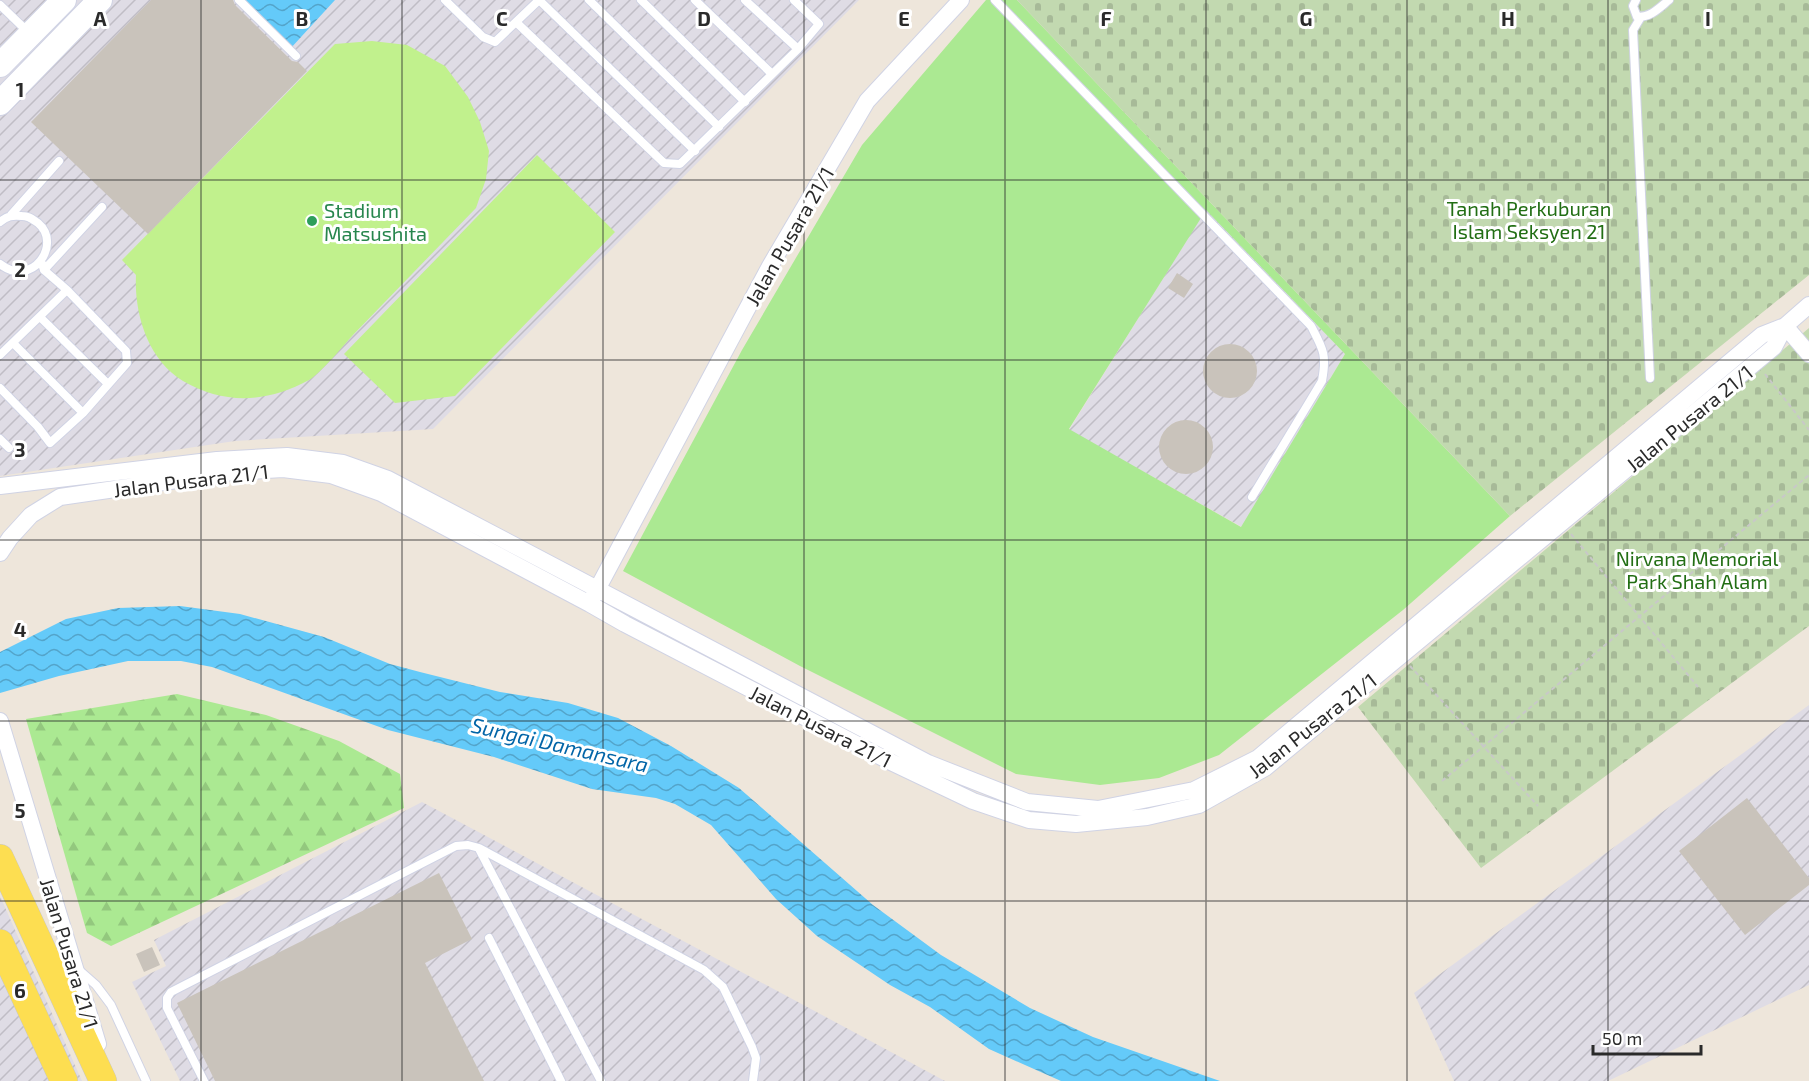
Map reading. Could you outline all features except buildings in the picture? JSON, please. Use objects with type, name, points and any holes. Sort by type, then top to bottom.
[{"type":"main road","points":[[0,65],[64,0]]},
{"type":"main road","points":[[0,103],[100,0]]},
{"type":"main road","points":[[0,858],[103,1081]]},
{"type":"main road","points":[[0,943],[64,1081]]},
{"type":"street","name":"Jalan Pusara 21/1","points":[[593,597],[770,266],[867,102],[961,0]]},
{"type":"street","name":"Jalan Pusara 21/1","points":[[0,553],[10,538],[32,515],[60,497],[232,472],[283,469],[331,475],[381,492],[928,763],[1028,802],[1098,809],[1194,790],[1258,758],[1762,335],[1785,326],[1809,305]]},
{"type":"street","name":"Jalan Pusara 21/1","points":[[0,486],[240,459],[287,456],[344,463],[388,479],[593,597],[625,624],[889,761],[973,801],[1029,820],[1076,824],[1147,817],[1199,805],[1265,768],[1756,363],[1774,347],[1785,326]]},
{"type":"street","points":[[1785,326],[1809,354]]},
{"type":"street","name":"Jalan Pusara 21/1","points":[[1,725],[109,1081]]},
{"type":"lane","points":[[10,0],[1,7],[30,35]]},
{"type":"lane","points":[[239,0],[296,56]]},
{"type":"lane","points":[[445,0],[483,37],[495,42],[539,0],[695,151]]},
{"type":"lane","points":[[589,0],[720,127]]},
{"type":"lane","points":[[641,0],[745,102]]},
{"type":"lane","points":[[695,0],[772,74]]},
{"type":"lane","points":[[745,0],[798,49]]},
{"type":"lane","points":[[517,23],[664,164],[680,164],[798,49],[819,24],[794,0]]},
{"type":"lane","points":[[995,0],[1311,326],[1324,351],[1325,365],[1322,381],[1252,497]]},
{"type":"lane","points":[[1636,0],[1633,6],[1637,17],[1651,15],[1668,0]]},
{"type":"lane","points":[[1641,17],[1633,30],[1650,378]]},
{"type":"lane","points":[[4,217],[59,161]]},
{"type":"lane","points":[[0,264],[9,271],[27,271],[43,266],[102,207]]},
{"type":"lane","points":[[4,217],[29,216],[43,227],[48,244],[43,266]]},
{"type":"lane","points":[[0,388],[38,427],[50,443],[83,413],[127,363],[126,351],[43,266]]},
{"type":"lane","points":[[0,355],[67,290]]},
{"type":"lane","points":[[40,316],[108,384]]},
{"type":"lane","points":[[13,343],[83,413]]},
{"type":"lane","points":[[0,439],[9,448]]},
{"type":"lane","points":[[204,1081],[167,1008],[167,998],[171,992],[456,846],[468,845],[479,848],[710,974],[723,987],[752,1047],[756,1058],[753,1081]]},
{"type":"lane","points":[[479,848],[601,1081]]},
{"type":"lane","points":[[489,938],[561,1081]]},
{"type":"lane","points":[[72,963],[96,985],[111,1005],[146,1081]]},
{"type":"path","points":[[1756,363],[1809,430]]},
{"type":"path","points":[[1442,781],[1809,475]]},
{"type":"path","points":[[1561,522],[1698,687]]},
{"type":"path","points":[[1400,655],[1538,806]]},
{"type":"shaded area","points":[[0,0],[859,0],[433,429],[235,441],[0,476]]},
{"type":"shaded area","points":[[1206,209],[1345,354],[1242,527],[1069,430]]},
{"type":"shaded area","points":[[1809,705],[1809,985],[1608,1081],[1454,1081],[1414,993]]},
{"type":"shaded area","points":[[422,802],[945,1081],[180,1081],[132,982],[166,966],[154,940]]},
{"type":"shaded area","points":[[0,896],[82,1081],[0,1081]]},
{"type":"green space","points":[[986,0],[1017,0],[1510,516],[1403,610],[1219,755],[1159,778],[1100,785],[1016,774],[800,666],[623,571],[742,350],[862,145]],"holes":[[[1206,210],[1345,354],[1241,527],[1069,429]]]},
{"type":"green space","name":"Tanah Perkuburan Islam Seksyen 21","points":[[1017,0],[1809,0],[1809,275],[1510,516]]},
{"type":"green space","name":"Stadium Matsushita","points":[[372,41],[407,45],[445,66],[468,97],[480,122],[489,151],[486,179],[476,208],[314,377],[293,388],[261,397],[230,397],[198,389],[171,372],[152,349],[141,320],[136,275],[122,260],[335,44]]},
{"type":"green space","points":[[537,155],[615,232],[455,396],[395,403],[344,354]]},
{"type":"green space","name":"Nirvana Memorial Park Shah Alam","points":[[1809,328],[1809,626],[1481,868],[1358,707]]},
{"type":"green space","points":[[177,694],[266,715],[339,741],[400,774],[404,808],[111,946],[87,933],[26,719]]},
{"type":"water","points":[[243,0],[335,0],[290,49]]},
{"type":"water","name":"Sungai Damansara","points":[[180,606],[240,614],[324,637],[390,664],[500,692],[568,703],[618,718],[671,746],[739,788],[873,905],[941,955],[1030,1008],[1093,1037],[1220,1081],[1061,1081],[989,1049],[930,1007],[890,985],[817,936],[776,899],[711,825],[675,804],[656,798],[592,789],[494,757],[388,730],[212,667],[181,661],[128,661],[59,676],[0,693],[0,652],[66,619],[118,608]]},
{"type":"place","name":"Stadium Matsushita","points":[[312,221]]}]
